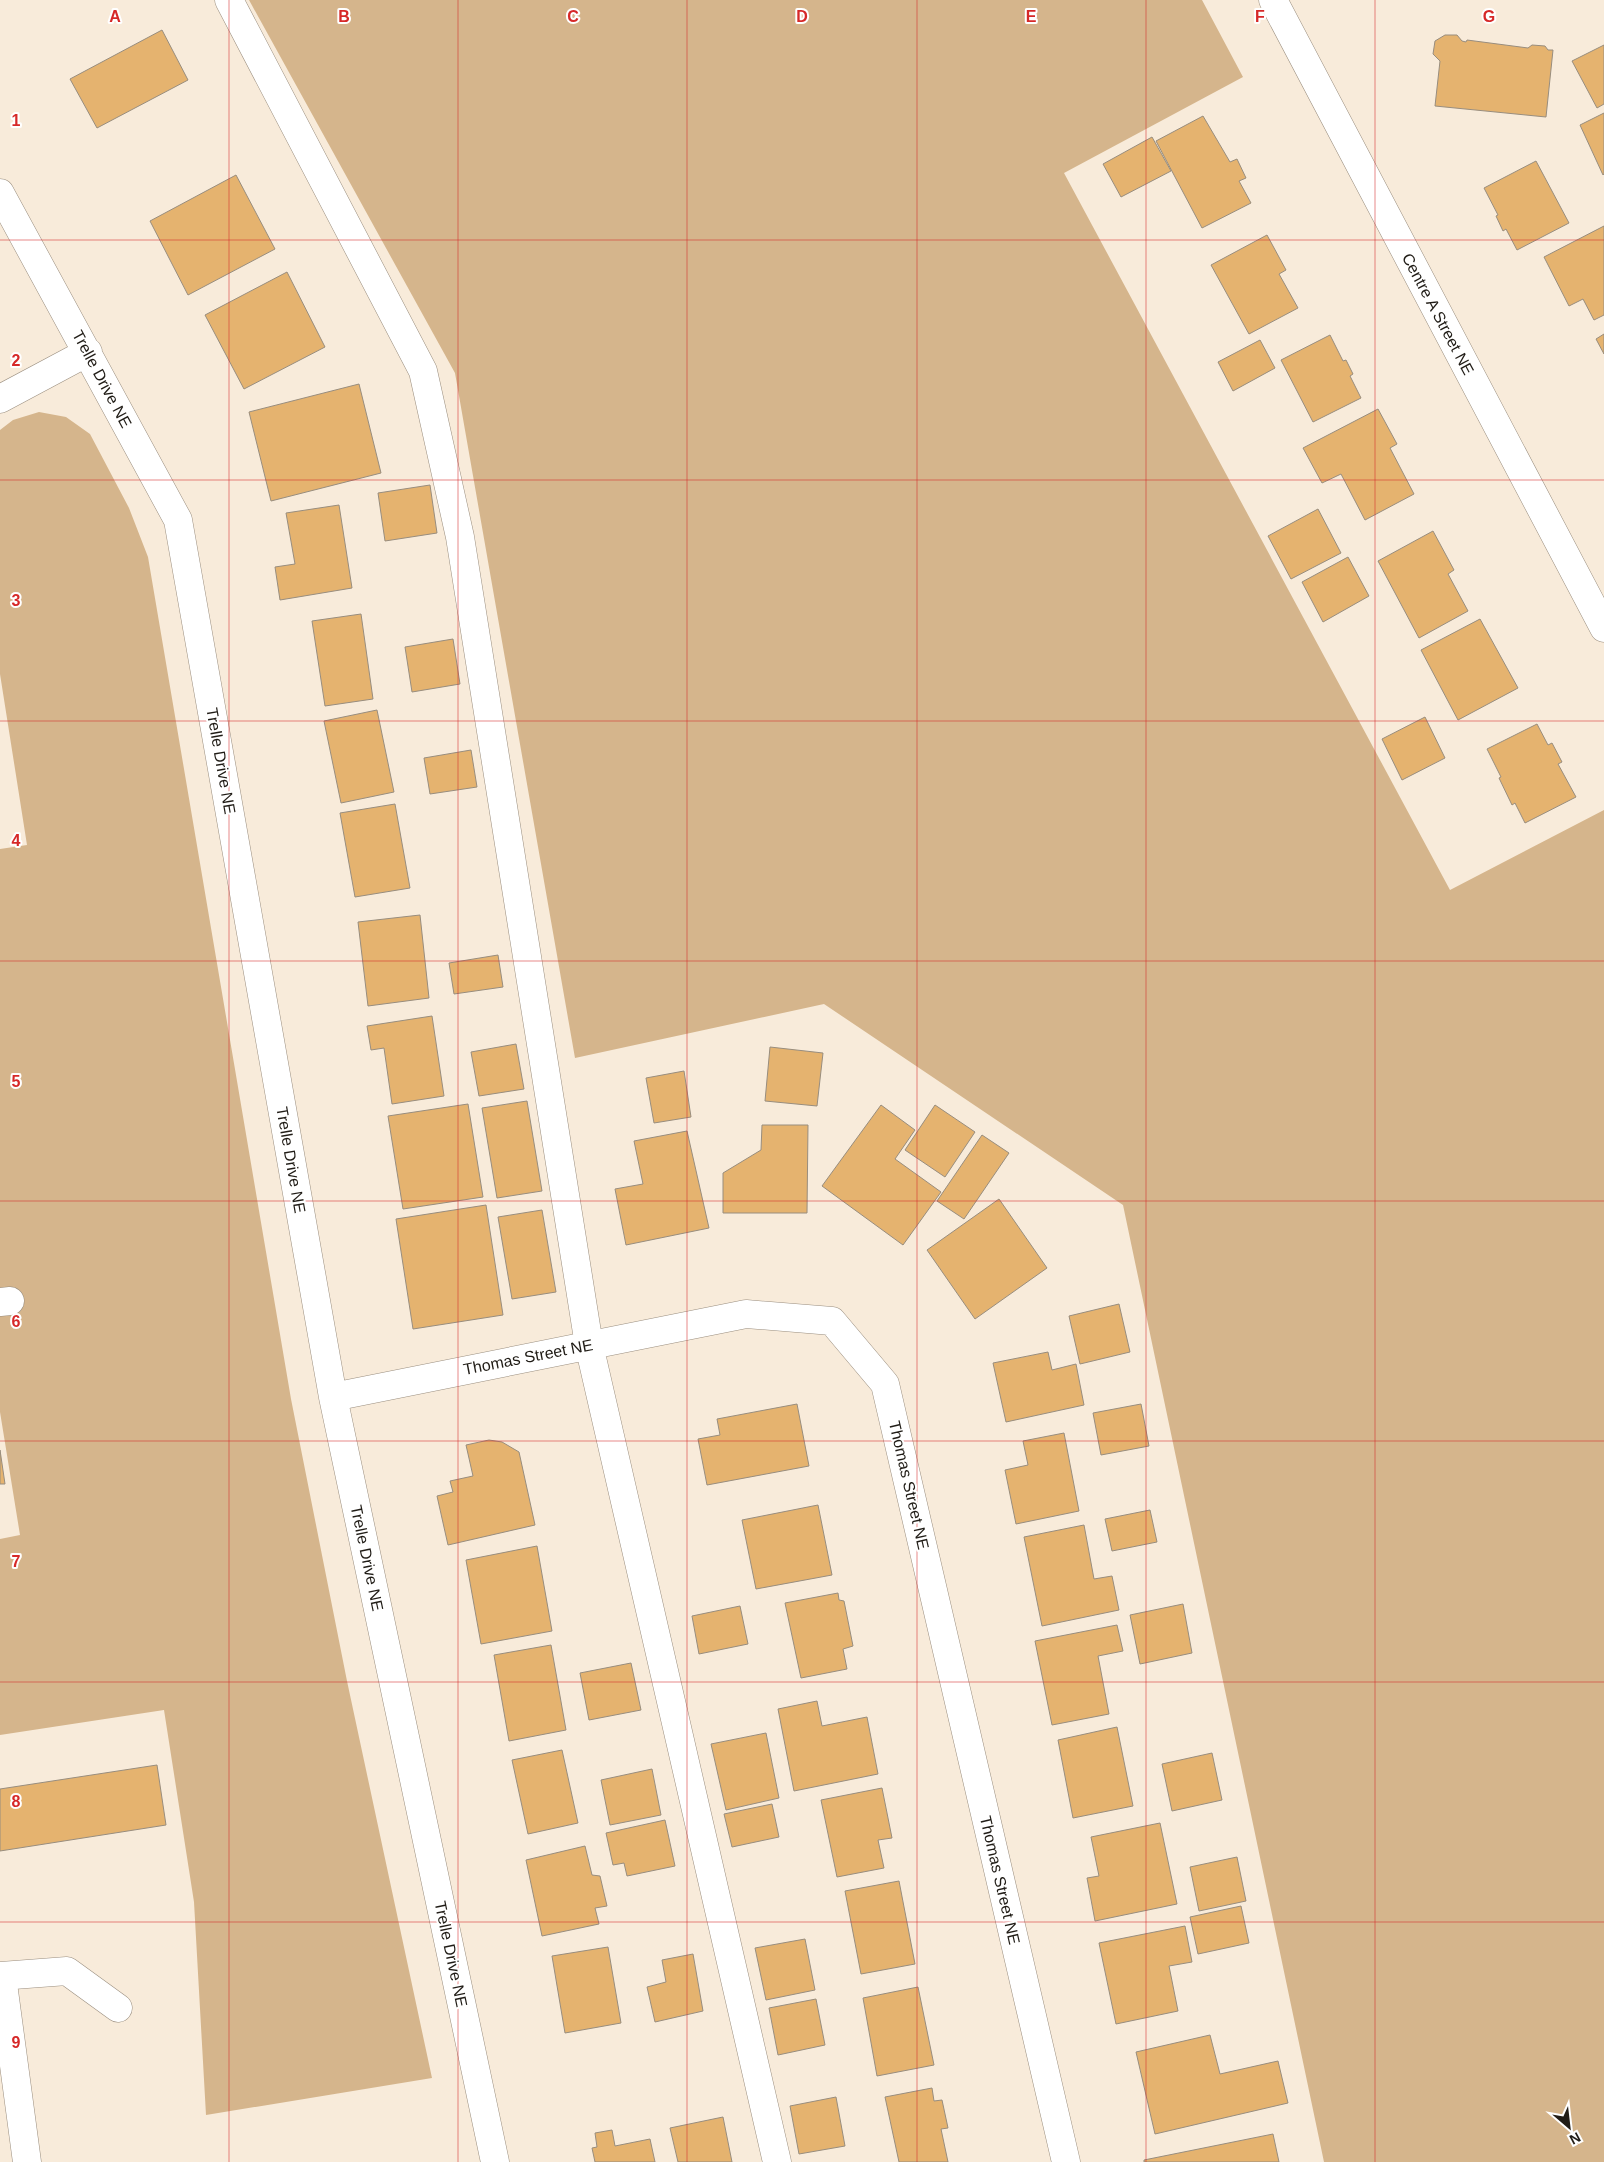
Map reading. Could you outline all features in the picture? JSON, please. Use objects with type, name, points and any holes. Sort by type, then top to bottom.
[{"type":"street","points":[[229,0],[423,371],[460,537],[589,1345],[777,2162]]},
{"type":"street","name":"Centre A Street NE","points":[[1272,0],[1604,628]]},
{"type":"street","name":"Trelle Drive NE","points":[[0,193],[178,520],[333,1397],[495,2162]]},
{"type":"street","points":[[0,399],[88,352]]},
{"type":"street","name":"Thomas Street NE","points":[[333,1397],[746,1314],[832,1320],[885,1384],[1066,2162]]},
{"type":"street","points":[[27,2162],[1,1976],[67,1971],[118,2008]]},
{"type":"shaded area","points":[[249,0],[1202,0],[1243,77],[1064,173],[1450,890],[1604,810],[1604,2162],[1324,2162],[1123,1205],[824,1004],[575,1058],[455,373]]},
{"type":"shaded area","points":[[39,412],[66,417],[90,434],[129,508],[148,557],[291,1399],[347,1681],[432,2078],[206,2115],[194,1902],[164,1710],[0,1735],[0,1539],[20,1535],[0,1412],[0,849],[27,845],[0,674],[0,430],[13,420]]},
{"type":"building","points":[[162,30],[188,80],[97,128],[70,79]]},
{"type":"building","points":[[1445,35],[1457,35],[1462,41],[1466,42],[1467,40],[1528,48],[1532,45],[1545,46],[1548,50],[1553,50],[1546,117],[1435,106],[1440,61],[1433,54],[1435,41]]},
{"type":"building","points":[[1604,45],[1604,104],[1597,108],[1572,61]]},
{"type":"building","points":[[1604,113],[1604,174],[1603,175],[1580,125]]},
{"type":"building","points":[[1203,116],[1230,162],[1237,159],[1246,178],[1239,181],[1251,203],[1202,228],[1156,141]]},
{"type":"building","points":[[1152,137],[1171,171],[1121,197],[1103,164]]},
{"type":"building","points":[[1536,161],[1569,223],[1517,250],[1506,229],[1503,231],[1496,216],[1498,215],[1484,188]]},
{"type":"building","points":[[236,175],[275,249],[188,295],[150,221]]},
{"type":"building","points":[[1604,226],[1604,315],[1594,320],[1583,299],[1569,306],[1544,257]]},
{"type":"building","points":[[1267,235],[1286,270],[1279,274],[1298,308],[1249,334],[1211,265]]},
{"type":"building","points":[[287,272],[325,347],[244,389],[205,315]]},
{"type":"building","points":[[1604,334],[1604,354],[1596,339]]},
{"type":"building","points":[[1330,335],[1343,361],[1346,360],[1353,374],[1350,376],[1361,398],[1313,422],[1281,360]]},
{"type":"building","points":[[1260,340],[1275,368],[1233,391],[1218,362]]},
{"type":"building","points":[[359,384],[381,473],[271,501],[249,412]]},
{"type":"building","points":[[1378,409],[1397,444],[1390,448],[1414,494],[1365,520],[1341,474],[1322,483],[1303,448]]},
{"type":"building","points":[[430,485],[437,533],[385,541],[378,493]]},
{"type":"building","points":[[339,505],[352,588],[280,600],[275,567],[295,564],[286,513]]},
{"type":"building","points":[[1318,509],[1341,553],[1291,579],[1268,536]]},
{"type":"building","points":[[1433,531],[1454,570],[1448,574],[1468,611],[1419,638],[1378,561]]},
{"type":"building","points":[[1348,557],[1369,596],[1323,622],[1302,582]]},
{"type":"building","points":[[361,614],[373,699],[325,706],[312,621]]},
{"type":"building","points":[[1480,619],[1518,688],[1458,720],[1421,650]]},
{"type":"building","points":[[453,639],[460,684],[412,692],[405,647]]},
{"type":"building","points":[[377,710],[394,792],[341,803],[324,721]]},
{"type":"building","points":[[1425,717],[1445,758],[1402,780],[1382,739]]},
{"type":"building","points":[[1537,724],[1548,745],[1552,743],[1562,762],[1558,764],[1576,797],[1525,823],[1515,803],[1512,805],[1487,749]]},
{"type":"building","points":[[471,750],[477,787],[430,794],[424,758]]},
{"type":"building","points":[[395,804],[410,888],[355,897],[340,813]]},
{"type":"building","points":[[420,915],[429,998],[368,1006],[358,922]]},
{"type":"building","points":[[498,955],[503,987],[454,994],[449,963]]},
{"type":"building","points":[[432,1016],[444,1096],[392,1104],[384,1048],[371,1050],[367,1026]]},
{"type":"building","points":[[516,1044],[524,1089],[479,1096],[471,1052]]},
{"type":"building","points":[[770,1047],[823,1053],[817,1106],[765,1101]]},
{"type":"building","points":[[684,1071],[691,1117],[654,1123],[646,1078]]},
{"type":"building","points":[[527,1101],[542,1191],[497,1198],[482,1108]]},
{"type":"building","points":[[468,1104],[483,1197],[403,1209],[388,1116]]},
{"type":"building","points":[[881,1105],[915,1130],[895,1159],[941,1192],[903,1245],[822,1186]]},
{"type":"building","points":[[935,1105],[975,1132],[945,1177],[905,1150]]},
{"type":"building","points":[[762,1125],[808,1125],[807,1213],[723,1213],[723,1173],[761,1150]]},
{"type":"building","points":[[687,1131],[709,1228],[626,1245],[615,1189],[643,1184],[634,1141]]},
{"type":"building","points":[[982,1135],[1009,1153],[964,1219],[937,1201]]},
{"type":"building","points":[[999,1199],[1047,1268],[975,1319],[927,1250]]},
{"type":"building","points":[[486,1205],[503,1315],[413,1329],[396,1219]]},
{"type":"building","points":[[542,1210],[556,1292],[512,1299],[498,1217]]},
{"type":"building","points":[[1119,1304],[1130,1352],[1080,1364],[1069,1316]]},
{"type":"building","points":[[1048,1352],[1052,1370],[1076,1364],[1084,1405],[1006,1422],[993,1363]]},
{"type":"building","points":[[797,1404],[809,1466],[707,1485],[698,1439],[720,1435],[717,1419]]},
{"type":"building","points":[[1141,1404],[1149,1446],[1101,1455],[1093,1413]]},
{"type":"building","points":[[1064,1433],[1079,1511],[1016,1524],[1005,1470],[1028,1465],[1023,1441]]},
{"type":"building","points":[[489,1440],[502,1442],[519,1452],[535,1525],[448,1545],[437,1496],[453,1492],[450,1481],[473,1476],[466,1445]]},
{"type":"building","points":[[0,1450],[5,1484],[0,1484]]},
{"type":"building","points":[[818,1505],[832,1575],[756,1589],[742,1520]]},
{"type":"building","points":[[1150,1510],[1157,1542],[1112,1551],[1105,1519]]},
{"type":"building","points":[[1084,1525],[1094,1579],[1112,1576],[1119,1610],[1042,1626],[1024,1537]]},
{"type":"building","points":[[537,1546],[552,1631],[481,1644],[466,1560]]},
{"type":"building","points":[[838,1593],[839,1600],[844,1601],[853,1646],[843,1649],[847,1669],[801,1678],[785,1603]]},
{"type":"building","points":[[1183,1604],[1192,1653],[1140,1664],[1130,1615]]},
{"type":"building","points":[[740,1606],[748,1644],[699,1654],[692,1616]]},
{"type":"building","points":[[1117,1625],[1123,1651],[1098,1656],[1109,1714],[1052,1725],[1035,1641]]},
{"type":"building","points":[[551,1645],[566,1730],[509,1741],[494,1655]]},
{"type":"building","points":[[631,1663],[641,1710],[589,1720],[580,1673]]},
{"type":"building","points":[[817,1701],[822,1726],[867,1717],[878,1774],[794,1791],[778,1709]]},
{"type":"building","points":[[1117,1727],[1133,1806],[1073,1818],[1058,1740]]},
{"type":"building","points":[[766,1733],[779,1798],[726,1810],[711,1744]]},
{"type":"building","points":[[562,1750],[578,1823],[528,1834],[512,1760]]},
{"type":"building","points":[[1212,1753],[1222,1800],[1172,1811],[1162,1764]]},
{"type":"building","points":[[157,1765],[166,1825],[0,1851],[0,1789]]},
{"type":"building","points":[[652,1769],[661,1815],[610,1825],[601,1780]]},
{"type":"building","points":[[882,1788],[892,1838],[878,1840],[884,1868],[837,1877],[821,1800]]},
{"type":"building","points":[[772,1804],[779,1837],[732,1847],[724,1814]]},
{"type":"building","points":[[665,1820],[675,1866],[627,1876],[624,1863],[613,1865],[606,1833]]},
{"type":"building","points":[[1160,1823],[1177,1904],[1095,1921],[1087,1878],[1099,1876],[1091,1837]]},
{"type":"building","points":[[585,1846],[592,1875],[600,1876],[607,1906],[595,1908],[599,1924],[542,1936],[526,1860]]},
{"type":"building","points":[[1237,1857],[1246,1901],[1199,1911],[1190,1867]]},
{"type":"building","points":[[899,1881],[915,1964],[861,1974],[845,1891]]},
{"type":"building","points":[[1241,1906],[1249,1943],[1198,1954],[1190,1917]]},
{"type":"building","points":[[1185,1926],[1192,1962],[1169,1966],[1178,2011],[1116,2024],[1099,1943]]},
{"type":"building","points":[[805,1939],[815,1990],[766,2000],[755,1948]]},
{"type":"building","points":[[608,1947],[621,2023],[565,2033],[552,1956]]},
{"type":"building","points":[[693,1954],[703,2011],[655,2022],[647,1987],[666,1982],[662,1960]]},
{"type":"building","points":[[918,1987],[934,2065],[877,2076],[863,1998]]},
{"type":"building","points":[[816,1999],[825,2045],[778,2055],[769,2008]]},
{"type":"building","points":[[1210,2035],[1220,2074],[1278,2061],[1288,2103],[1155,2134],[1136,2052]]},
{"type":"building","points":[[932,2088],[934,2101],[942,2100],[948,2128],[941,2129],[948,2162],[899,2162],[885,2097]]},
{"type":"building","points":[[836,2097],[845,2146],[799,2154],[790,2106]]},
{"type":"building","points":[[723,2117],[732,2162],[678,2162],[670,2128]]},
{"type":"building","points":[[612,2130],[615,2146],[650,2139],[655,2162],[595,2162],[592,2148],[597,2147],[595,2133]]},
{"type":"building","points":[[1273,2134],[1279,2162],[1144,2162],[1144,2160]]}]
